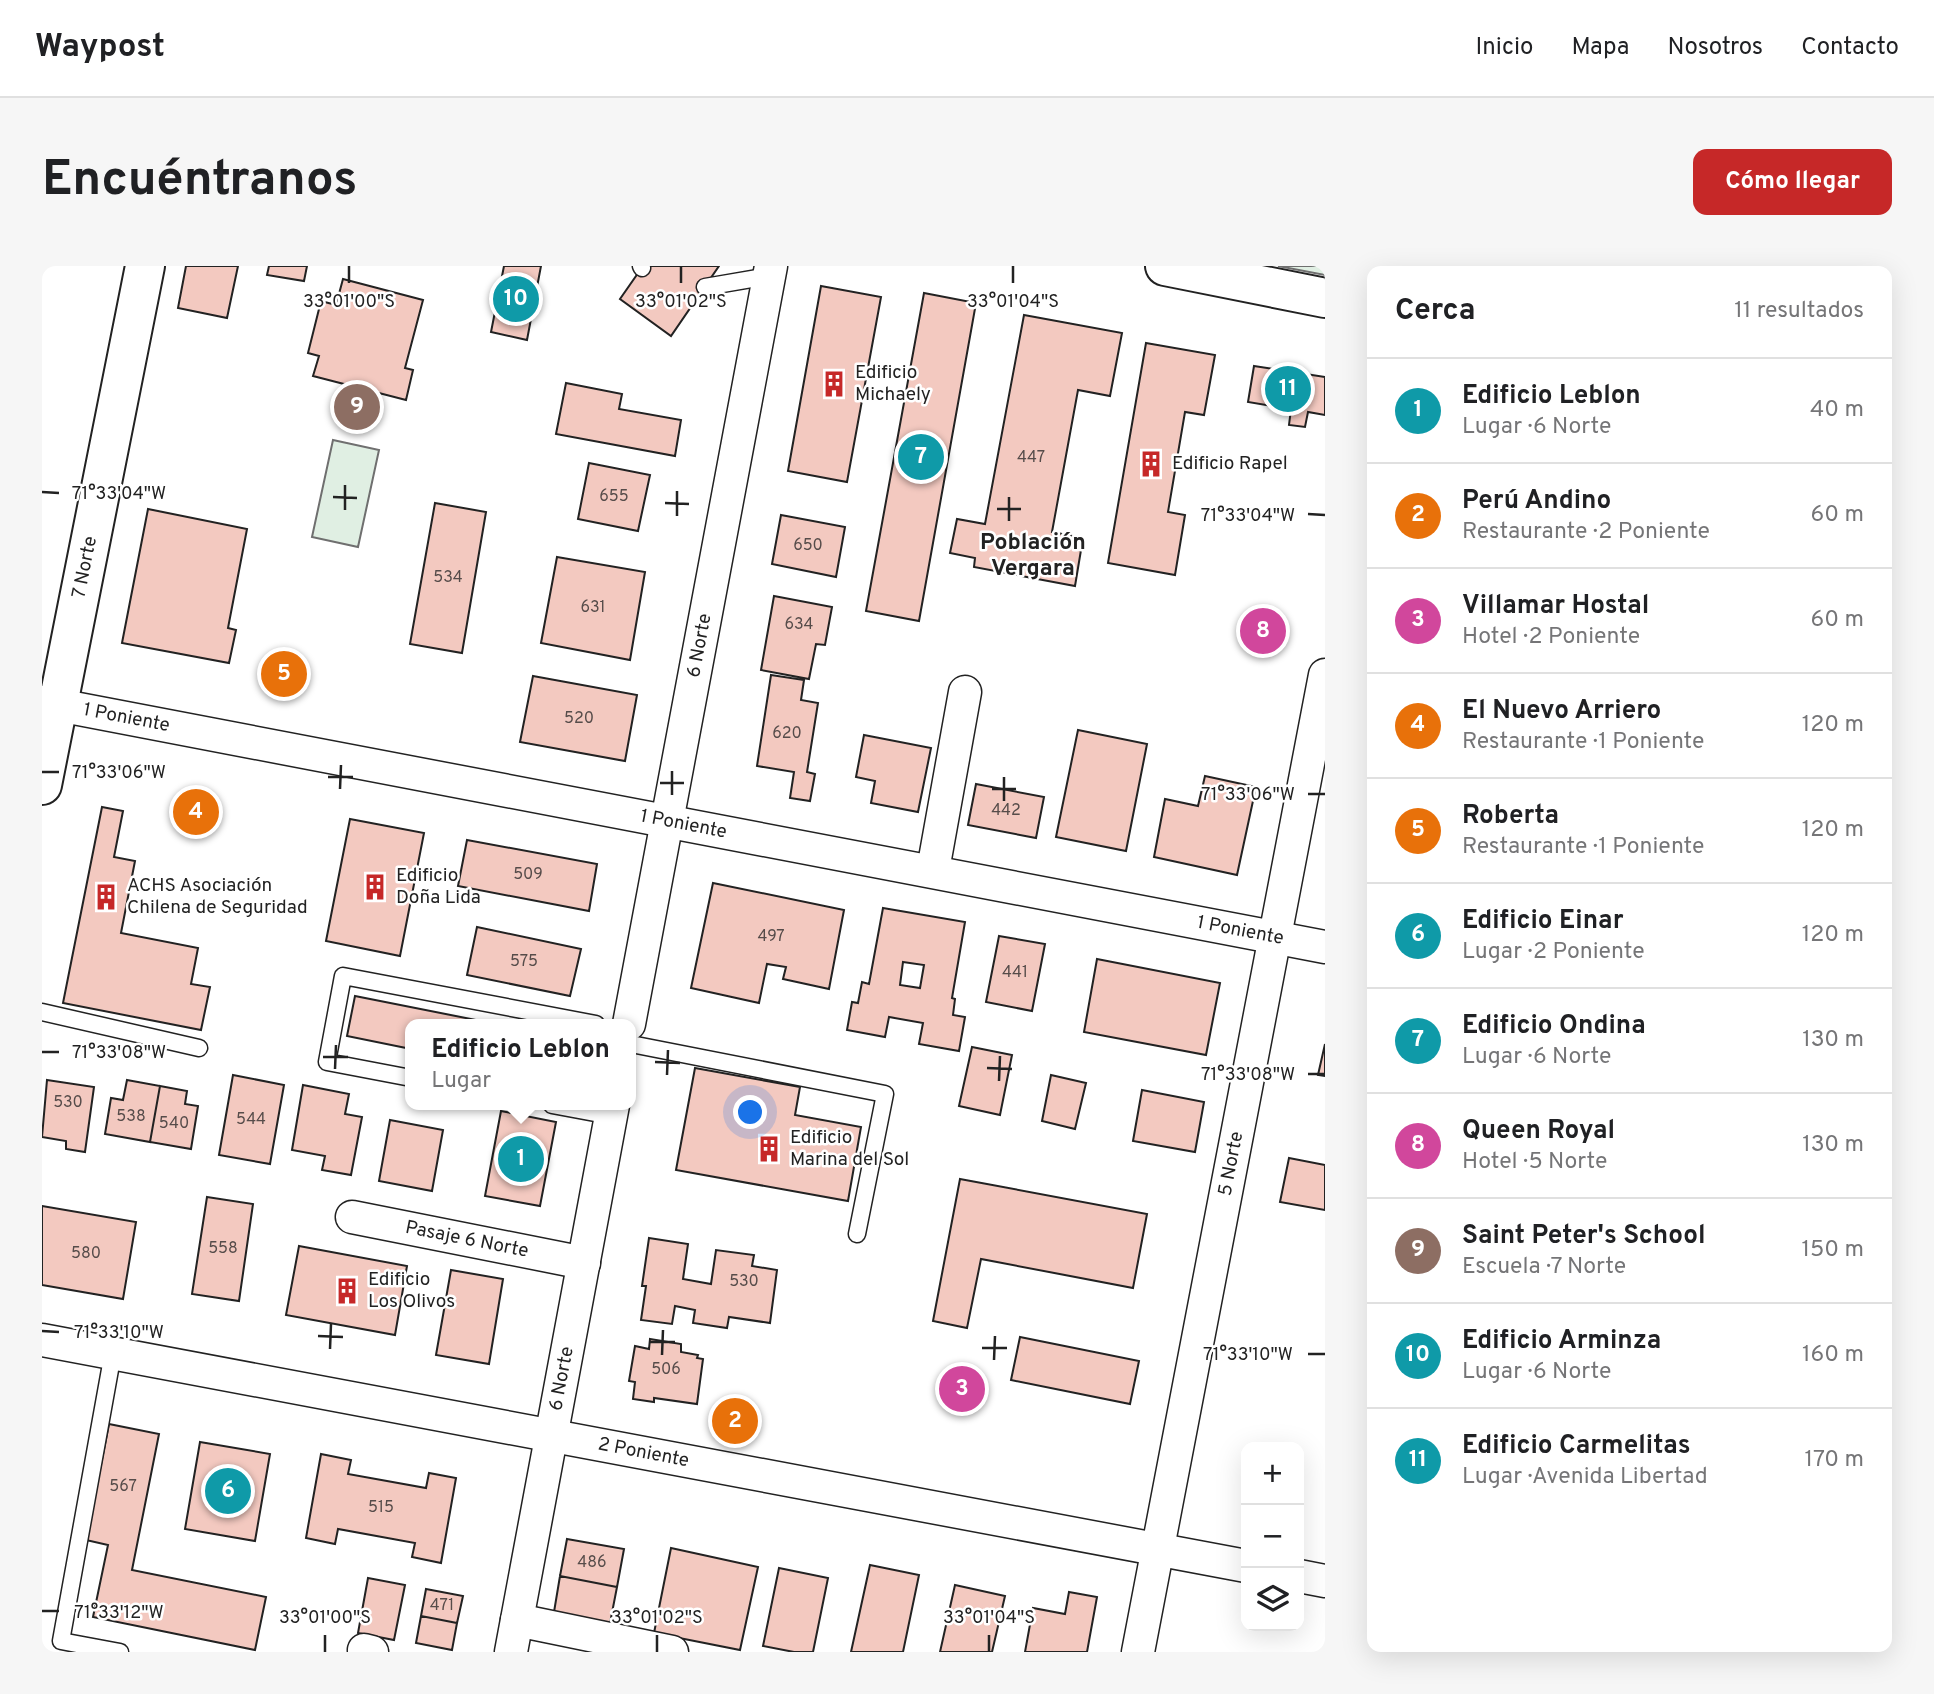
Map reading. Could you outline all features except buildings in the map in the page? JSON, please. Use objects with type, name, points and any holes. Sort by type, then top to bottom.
[{"type":"street","name":"7 Norte","points":[[42,785],[50,704],[145,266]]},
{"type":"street","points":[[1165,266],[1325,298]]},
{"type":"street","name":"6 Norte","points":[[630,1019],[770,271]]},
{"type":"street","name":"5 Norte","points":[[1138,1652],[1325,675]]},
{"type":"street","points":[[933,870],[965,692]]},
{"type":"street","name":"1 Poniente","points":[[50,704],[667,823],[933,870],[1325,947]]},
{"type":"street","name":"6 Norte","points":[[511,1652],[612,1110]]},
{"type":"street","name":"Pasaje 6 Norte","points":[[352,1217],[584,1264]]},
{"type":"street","name":"2 Poniente","points":[[42,1340],[1241,1565]]},
{"type":"street","points":[[1304,1577],[1325,1581]]},
{"type":"street","points":[[517,1620],[672,1652]]},
{"type":"lane","points":[[705,287],[770,271]]},
{"type":"lane","points":[[405,1077],[327,1062],[343,976],[570,1019]]},
{"type":"lane","points":[[42,1012],[199,1048]]},
{"type":"lane","points":[[636,1045],[885,1094],[857,1234]]},
{"type":"lane","points":[[113,1353],[61,1641],[120,1652]]},
{"type":"green space","points":[[1278,266],[1325,266],[1325,275]]},
{"type":"green space","points":[[333,440],[379,450],[358,547],[312,537]]},
{"type":"place","name":"Edificio Arminza","points":[[516,299]]},
{"type":"place","name":"Edificio Michaely","points":[[834,384]]},
{"type":"place","name":"Edificio Carmelitas","points":[[1288,389]]},
{"type":"place","name":"Saint Peter's School","points":[[357,407]]},
{"type":"place","name":"Edificio Ondina","points":[[921,457]]},
{"type":"place","name":"Edificio Rapel","points":[[1151,464]]},
{"type":"place","name":"Queen Royal","points":[[1263,631]]},
{"type":"place","name":"Roberta","points":[[284,674]]},
{"type":"place","name":"El Nuevo Arriero","points":[[196,812]]},
{"type":"place","name":"Edificio Doña Lida","points":[[375,887]]},
{"type":"place","name":"ACHS Asociación Chilena de Seguridad","points":[[106,897]]},
{"type":"place","name":"Edificio Marina del Sol","points":[[769,1149]]},
{"type":"place","name":"Edificio Leblon","points":[[521,1159]]},
{"type":"place","name":"Edificio Los Olivos","points":[[347,1291]]},
{"type":"place","name":"Villamar Hostal","points":[[962,1389]]},
{"type":"place","name":"Perú Andino","points":[[735,1421]]},
{"type":"place","name":"Edificio Einar","points":[[228,1491]]},
{"type":"district","name":"Población Vergara","points":[[1033,556]]}]
